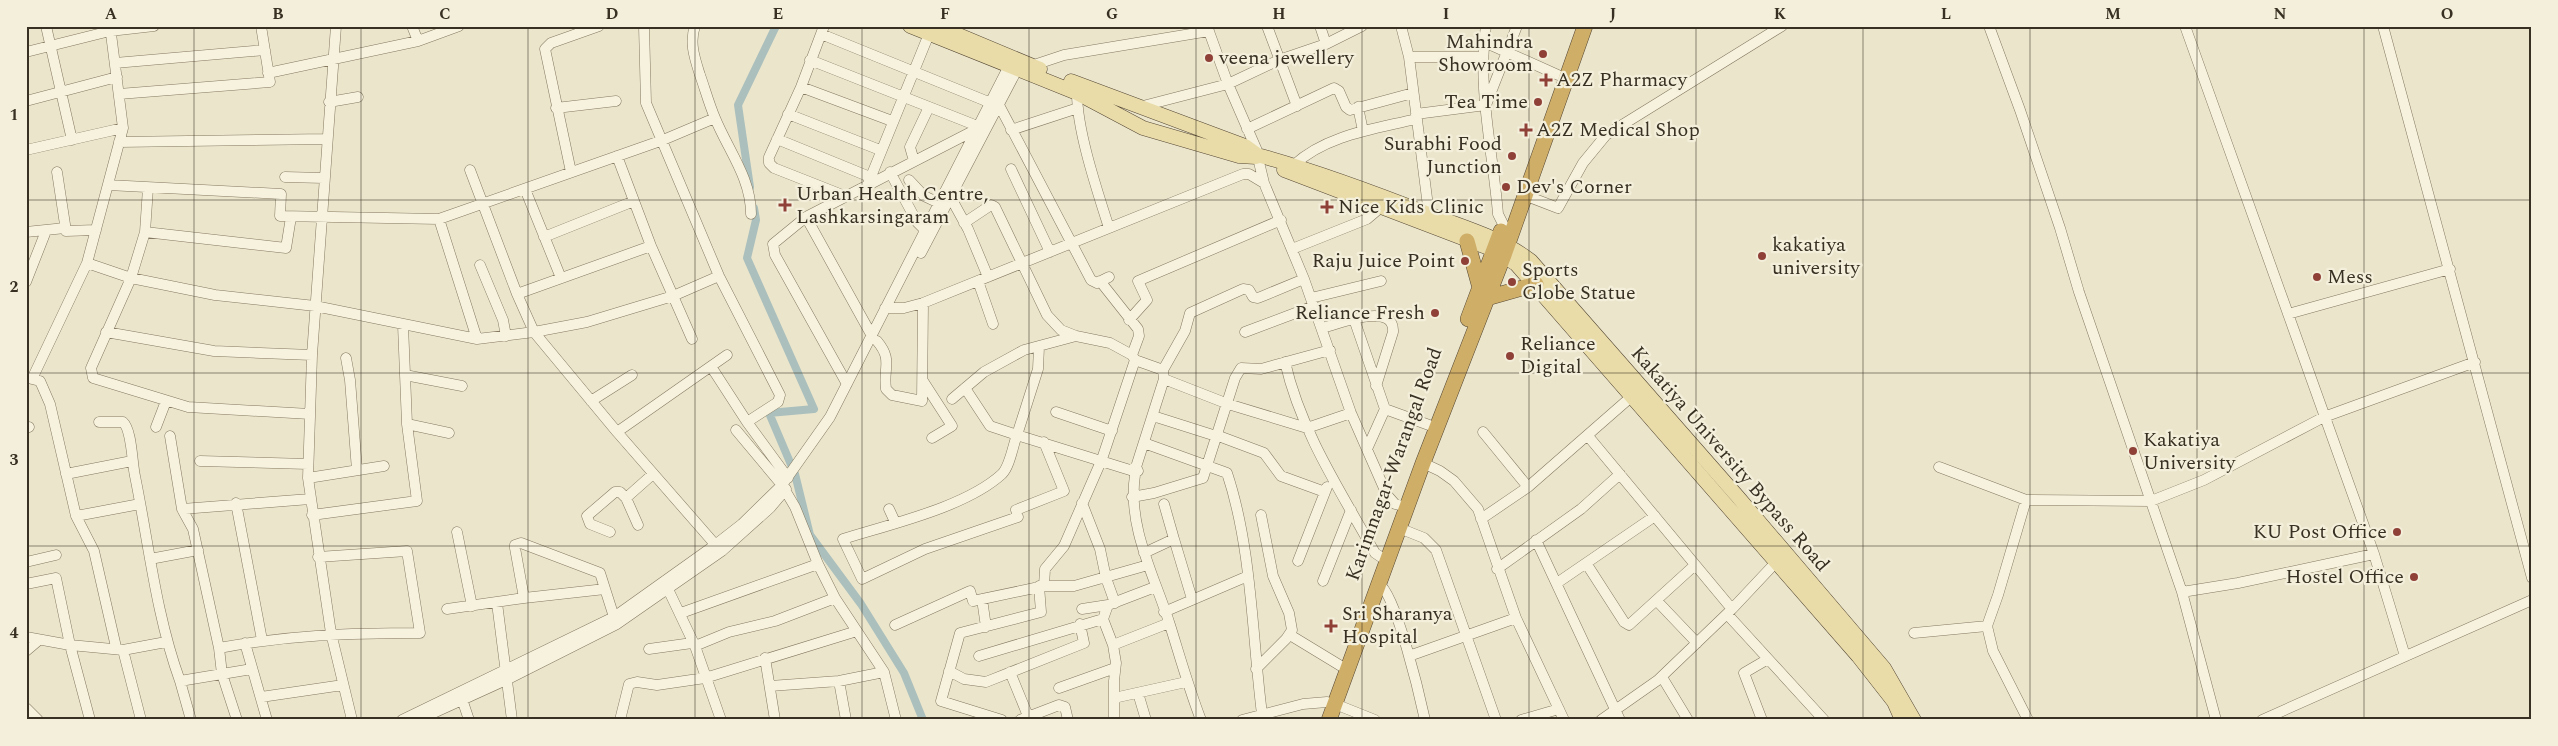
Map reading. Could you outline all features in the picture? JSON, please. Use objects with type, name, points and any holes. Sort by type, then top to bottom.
[{"type":"highway","points":[[1501,242],[1576,26]]},
{"type":"highway","points":[[1501,242],[1524,195],[1584,26]]},
{"type":"highway","points":[[1467,241],[1483,293],[1536,284]]},
{"type":"highway","name":"Karimnagar-Warangal Road","points":[[1329,720],[1331,703],[1341,666],[1381,557],[1423,463],[1501,242]]},
{"type":"highway","name":"Karimnagar-Warangal Road","points":[[1321,720],[1331,703],[1379,584],[1399,528],[1403,506],[1429,425],[1483,293]]},
{"type":"main road","points":[[910,26],[941,29],[1018,64],[1144,128],[1240,156],[1258,156],[1294,165],[1501,242]]},
{"type":"main road","points":[[1018,64],[1245,146],[1269,164],[1467,241],[1501,242]]},
{"type":"main road","name":"Kakatiya University Bypass Road","points":[[1501,242],[1516,264],[1536,284],[1631,397],[1884,668],[1914,720]]},
{"type":"main road","name":"Kakatiya University Bypass Road","points":[[1501,242],[1537,268],[1780,558],[1894,702],[1902,720]]},
{"type":"street","points":[[46,26],[72,140]]},
{"type":"street","points":[[26,52],[50,47],[110,29],[154,26]]},
{"type":"street","points":[[119,94],[270,82],[261,26]]},
{"type":"street","points":[[336,26],[315,306],[308,478],[318,557],[331,634],[352,720]]},
{"type":"street","points":[[412,26],[418,42]]},
{"type":"street","points":[[268,73],[418,42],[459,26]]},
{"type":"street","points":[[571,172],[545,49],[551,44],[599,26]]},
{"type":"street","points":[[644,26],[646,103],[719,276],[780,395],[778,402],[748,422]]},
{"type":"street","points":[[695,26],[693,49],[714,118],[746,183],[751,214]]},
{"type":"street","points":[[1267,26],[1296,106]]},
{"type":"street","points":[[1320,26],[1326,44]]},
{"type":"street","points":[[1138,108],[1228,84],[1279,60],[1326,44],[1362,26]]},
{"type":"street","points":[[1401,26],[1409,57],[1429,214]]},
{"type":"street","points":[[1486,26],[1483,57],[1486,105],[1501,242]]},
{"type":"street","points":[[1486,105],[1517,26]]},
{"type":"street","points":[[1524,195],[1558,208],[1583,163],[1606,135],[1782,26]]},
{"type":"street","points":[[1989,26],[2041,173],[2079,292],[2182,592],[2216,720]]},
{"type":"street","points":[[2185,26],[2374,554],[2405,656]]},
{"type":"street","points":[[2383,26],[2532,578]]},
{"type":"street","points":[[110,29],[123,128],[86,263],[28,380],[40,381],[50,404],[76,516],[94,551],[119,648],[141,720]]},
{"type":"street","points":[[869,181],[892,121],[915,71],[941,29]]},
{"type":"street","points":[[889,309],[951,198],[995,104],[1018,64],[1208,29],[1228,84],[1258,156],[1264,183],[1281,220],[1313,302],[1351,413],[1387,495],[1391,500],[1403,506]]},
{"type":"street","points":[[846,196],[771,166],[768,160],[800,87],[822,30],[995,104],[1012,130],[1070,244],[1092,282],[1097,284],[1105,279],[1129,320],[1139,333],[1112,431],[1102,459],[1064,546],[1045,569],[1041,586],[1041,612],[960,633],[941,701],[1002,720]]},
{"type":"street","points":[[1484,42],[1558,75]]},
{"type":"street","points":[[114,63],[265,50]]},
{"type":"street","points":[[1409,57],[1483,57]]},
{"type":"street","points":[[810,60],[979,127]]},
{"type":"street","points":[[26,101],[117,77]]},
{"type":"street","points":[[800,87],[892,121]]},
{"type":"street","points":[[1247,129],[1334,88],[1340,91],[1350,110],[1413,93]]},
{"type":"street","points":[[1077,93],[1078,108],[1108,228]]},
{"type":"street","points":[[329,102],[358,97]]},
{"type":"street","points":[[556,108],[616,101]]},
{"type":"street","points":[[402,720],[617,624],[718,548],[788,481],[834,419],[875,339],[938,204],[979,127],[995,104]]},
{"type":"street","points":[[1294,165],[1315,148],[1363,131],[1416,117],[1486,105]]},
{"type":"street","points":[[914,161],[910,147],[929,106]]},
{"type":"street","points":[[1358,107],[1363,131]]},
{"type":"street","points":[[1012,130],[1078,108]]},
{"type":"street","points":[[788,114],[880,150]]},
{"type":"street","points":[[108,185],[281,194],[280,216],[439,219],[482,206],[663,140],[714,118]]},
{"type":"street","points":[[847,384],[774,248],[775,240],[806,217],[846,196],[869,181],[914,161],[979,127]]},
{"type":"street","points":[[26,150],[123,128]]},
{"type":"street","points":[[119,142],[327,139]]},
{"type":"street","points":[[777,139],[869,181]]},
{"type":"street","points":[[617,156],[651,246],[692,339]]},
{"type":"street","points":[[1011,169],[1050,252]]},
{"type":"street","points":[[470,170],[482,206],[534,332],[617,432],[718,548]]},
{"type":"street","points":[[57,172],[66,232],[96,230]]},
{"type":"street","points":[[890,172],[917,222],[925,230]]},
{"type":"street","points":[[889,309],[923,303],[1243,174],[1264,183]]},
{"type":"street","points":[[285,177],[324,178]]},
{"type":"street","points":[[909,180],[924,196],[938,204]]},
{"type":"street","points":[[148,188],[145,232],[131,278],[91,368],[93,378],[188,407],[310,414]]},
{"type":"street","points":[[525,189],[561,278]]},
{"type":"street","points":[[951,198],[964,222],[983,279],[993,324]]},
{"type":"street","points":[[544,237],[634,201]]},
{"type":"street","points":[[964,222],[994,206],[998,210],[1047,315],[1062,330],[1076,336],[1110,343],[1163,374],[1228,404],[1307,428],[1351,413]]},
{"type":"street","points":[[1292,249],[1367,219],[1380,208]]},
{"type":"street","points":[[145,232],[286,248],[291,216]]},
{"type":"street","points":[[806,217],[875,339],[886,351],[886,389],[892,395],[922,401],[923,303]]},
{"type":"street","points":[[439,219],[478,339]]},
{"type":"street","points":[[1129,320],[1147,300],[1138,281],[1281,220]]},
{"type":"street","points":[[26,232],[65,228]]},
{"type":"street","points":[[26,282],[46,231]]},
{"type":"street","points":[[517,294],[651,246]]},
{"type":"street","points":[[86,263],[131,278],[215,295],[315,306],[478,339],[534,332],[587,322],[673,296],[719,276]]},
{"type":"street","points":[[480,265],[503,320],[506,336]]},
{"type":"street","points":[[2288,314],[2450,269]]},
{"type":"street","points":[[1201,720],[1186,682],[1170,623],[1164,612],[1144,553],[1132,497],[1137,472],[1163,374],[1185,331],[1192,311],[1243,288],[1249,290],[1253,297],[1258,298],[1304,279]]},
{"type":"street","points":[[1246,332],[1313,302],[1381,281]]},
{"type":"street","points":[[1322,328],[1354,319],[1386,317],[1394,326],[1392,339],[1376,386]]},
{"type":"street","points":[[1354,319],[1385,409],[1367,449]]},
{"type":"street","points":[[312,515],[416,501],[407,424],[403,325]]},
{"type":"street","points":[[106,332],[214,351],[312,355]]},
{"type":"street","points":[[952,399],[984,372],[1024,350],[1076,336]]},
{"type":"street","points":[[802,463],[875,339]]},
{"type":"street","points":[[1039,347],[1038,369],[1004,473],[972,494],[942,508],[843,539],[862,579],[925,549],[1018,517],[1016,510],[1064,491],[1044,442]]},
{"type":"street","points":[[1132,497],[1154,493],[1203,478],[1205,466],[1228,404],[1235,378],[1241,368],[1261,369],[1330,350]]},
{"type":"street","points":[[617,432],[712,368],[727,355]]},
{"type":"street","points":[[346,358],[350,380],[356,470]]},
{"type":"street","points":[[1285,362],[1292,389],[1307,428],[1375,553],[1381,557]]},
{"type":"street","points":[[1938,467],[2026,500],[2151,501],[2204,480],[2324,417],[2475,362]]},
{"type":"street","points":[[712,368],[788,481],[795,507],[834,598],[884,672],[896,720]]},
{"type":"street","points":[[405,375],[462,386]]},
{"type":"street","points":[[591,401],[632,375]]},
{"type":"street","points":[[922,380],[952,426],[932,438]]},
{"type":"street","points":[[965,388],[990,426],[1102,459],[1137,472]]},
{"type":"street","points":[[1481,519],[1528,488],[1631,397]]},
{"type":"street","points":[[156,427],[166,401]]},
{"type":"street","points":[[1385,409],[1429,425]]},
{"type":"street","points":[[1056,412],[1112,431]]},
{"type":"street","points":[[1153,416],[1216,435],[1264,453],[1281,476],[1325,492]]},
{"type":"street","points":[[100,422],[118,421],[126,425],[166,642],[191,720]]},
{"type":"street","points":[[407,424],[449,433]]},
{"type":"street","points":[[736,430],[788,481]]},
{"type":"street","points":[[1483,432],[1528,488]]},
{"type":"street","points":[[170,436],[182,509],[193,529],[219,648],[222,674],[237,720]]},
{"type":"street","points":[[1588,436],[1695,565],[1729,612],[1768,659],[1824,720]]},
{"type":"street","points":[[1144,443],[1227,474],[1232,490],[1248,576],[1256,670],[1262,714]]},
{"type":"street","points":[[66,474],[132,461]]},
{"type":"street","points":[[200,461],[308,464]]},
{"type":"street","points":[[1423,463],[1440,471],[1462,488],[1478,509],[1497,569],[1516,618],[1564,720]]},
{"type":"street","points":[[308,478],[384,466]]},
{"type":"street","points":[[626,498],[653,474]]},
{"type":"street","points":[[1497,569],[1581,509],[1620,474]]},
{"type":"street","points":[[1298,561],[1332,477]]},
{"type":"street","points":[[610,532],[590,524],[586,519],[616,492],[620,492],[626,498],[638,525]]},
{"type":"street","points":[[182,509],[236,503],[310,499]]},
{"type":"street","points":[[2026,500],[1987,626],[1993,651],[2028,720]]},
{"type":"street","points":[[236,503],[262,640]]},
{"type":"street","points":[[980,656],[1080,624],[1102,619],[1112,604],[1100,548],[1082,503]]},
{"type":"street","points":[[76,516],[140,504]]},
{"type":"street","points":[[1164,504],[1192,599]]},
{"type":"street","points":[[889,509],[895,522]]},
{"type":"street","points":[[1323,581],[1351,510]]},
{"type":"street","points":[[1256,670],[1290,635],[1292,624],[1273,576],[1261,515]]},
{"type":"street","points":[[1557,583],[1655,516]]},
{"type":"street","points":[[1399,528],[1424,538],[1436,550],[1496,720]]},
{"type":"street","points":[[457,532],[472,606]]},
{"type":"street","points":[[1144,553],[1174,539]]},
{"type":"street","points":[[1536,540],[1618,715]]},
{"type":"street","points":[[524,598],[515,548],[515,545],[521,542],[598,572],[601,575],[614,617]]},
{"type":"street","points":[[150,558],[198,550]]},
{"type":"street","points":[[219,648],[262,640],[331,634],[420,634],[407,551],[318,557]]},
{"type":"street","points":[[2182,592],[2238,583],[2374,554]]},
{"type":"street","points":[[26,562],[56,555]]},
{"type":"street","points":[[1601,720],[1618,715],[1662,676],[1729,612],[1780,558]]},
{"type":"street","points":[[1586,563],[1626,624],[1632,624],[1695,565]]},
{"type":"street","points":[[681,614],[818,564]]},
{"type":"street","points":[[895,625],[970,591],[972,601],[1041,586],[1074,586],[1148,565]]},
{"type":"street","points":[[1164,612],[1248,576]]},
{"type":"street","points":[[26,584],[56,578],[70,645],[90,720]]},
{"type":"street","points":[[1379,584],[1388,595],[1409,656],[1425,720]]},
{"type":"street","points":[[666,586],[681,614],[721,720]]},
{"type":"street","points":[[418,720],[462,699],[614,617],[666,586]]},
{"type":"street","points":[[1082,609],[1112,604],[1155,587]]},
{"type":"street","points":[[447,609],[605,589]]},
{"type":"street","points":[[649,649],[693,644],[729,632],[775,621],[834,598]]},
{"type":"street","points":[[982,599],[986,627]]},
{"type":"street","points":[[2262,720],[2532,600]]},
{"type":"street","points":[[1657,601],[1697,643]]},
{"type":"street","points":[[497,603],[512,720]]},
{"type":"street","points":[[1409,656],[1516,618]]},
{"type":"street","points":[[1102,619],[1113,645],[1115,668],[1114,720]]},
{"type":"street","points":[[1113,645],[1170,623]]},
{"type":"street","points":[[949,671],[964,679],[986,682],[1084,643],[1080,624]]},
{"type":"street","points":[[1914,633],[1987,626]]},
{"type":"street","points":[[620,720],[629,684],[636,682],[657,685],[705,678],[857,631]]},
{"type":"street","points":[[1290,635],[1341,666]]},
{"type":"street","points":[[26,637],[70,645],[119,648],[166,642]]},
{"type":"street","points":[[26,651],[39,640]]},
{"type":"street","points":[[245,643],[267,720]]},
{"type":"street","points":[[765,658],[775,720]]},
{"type":"street","points":[[1762,720],[1744,673],[1768,659]]},
{"type":"street","points":[[1059,688],[1115,668]]},
{"type":"street","points":[[180,681],[252,669]]},
{"type":"street","points":[[770,686],[839,681],[884,672]]},
{"type":"street","points":[[1010,672],[1024,718],[1062,705],[1065,707],[1068,720]]},
{"type":"street","points":[[1662,676],[1688,720]]},
{"type":"street","points":[[839,681],[846,720]]},
{"type":"street","points":[[1114,698],[1186,682]]},
{"type":"street","points":[[261,697],[343,685]]},
{"type":"street","points":[[1138,693],[1146,720]]},
{"type":"street","points":[[462,699],[469,720]]},
{"type":"street","points":[[1242,720],[1311,702],[1331,703],[1373,719]]},
{"type":"street","points":[[26,708],[38,720]]},
{"type":"street","points":[[1522,720],[1559,710]]},
{"type":"waterway","points":[[750,187],[738,105],[776,26]]},
{"type":"waterway","points":[[754,208],[756,220],[747,258],[814,409],[769,413],[795,474],[810,535],[861,604],[904,673],[923,720]]},
{"type":"place","name":"Mahindra Showroom","points":[[1543,54]]},
{"type":"place","name":"veena jewellery","points":[[1209,58]]},
{"type":"place","name":"A2Z Pharmacy","points":[[1546,80]]},
{"type":"place","name":"Tea Time","points":[[1538,102]]},
{"type":"place","name":"A2Z Medical Shop","points":[[1526,130]]},
{"type":"place","name":"Surabhi Food Junction","points":[[1512,156]]},
{"type":"place","name":"Dev's Corner","points":[[1506,187]]},
{"type":"place","name":"Urban Health Centre, Lashkarsingaram","points":[[785,205]]},
{"type":"place","name":"Nice Kids Clinic","points":[[1327,207]]},
{"type":"place","name":"kakatiya university","points":[[1762,256]]},
{"type":"place","name":"Raju Juice Point","points":[[1465,261]]},
{"type":"place","name":"Mess","points":[[2317,277]]},
{"type":"place","name":"Sports Globe Statue","points":[[1512,282]]},
{"type":"place","name":"Reliance Fresh","points":[[1435,313]]},
{"type":"place","name":"Reliance Digital","points":[[1510,356]]},
{"type":"place","name":"Kakatiya University","points":[[2133,451]]},
{"type":"place","name":"KU Post Office","points":[[2397,532]]},
{"type":"place","name":"Hostel Office","points":[[2414,577]]},
{"type":"place","name":"Sri Sharanya Hospital","points":[[1331,626]]}]
